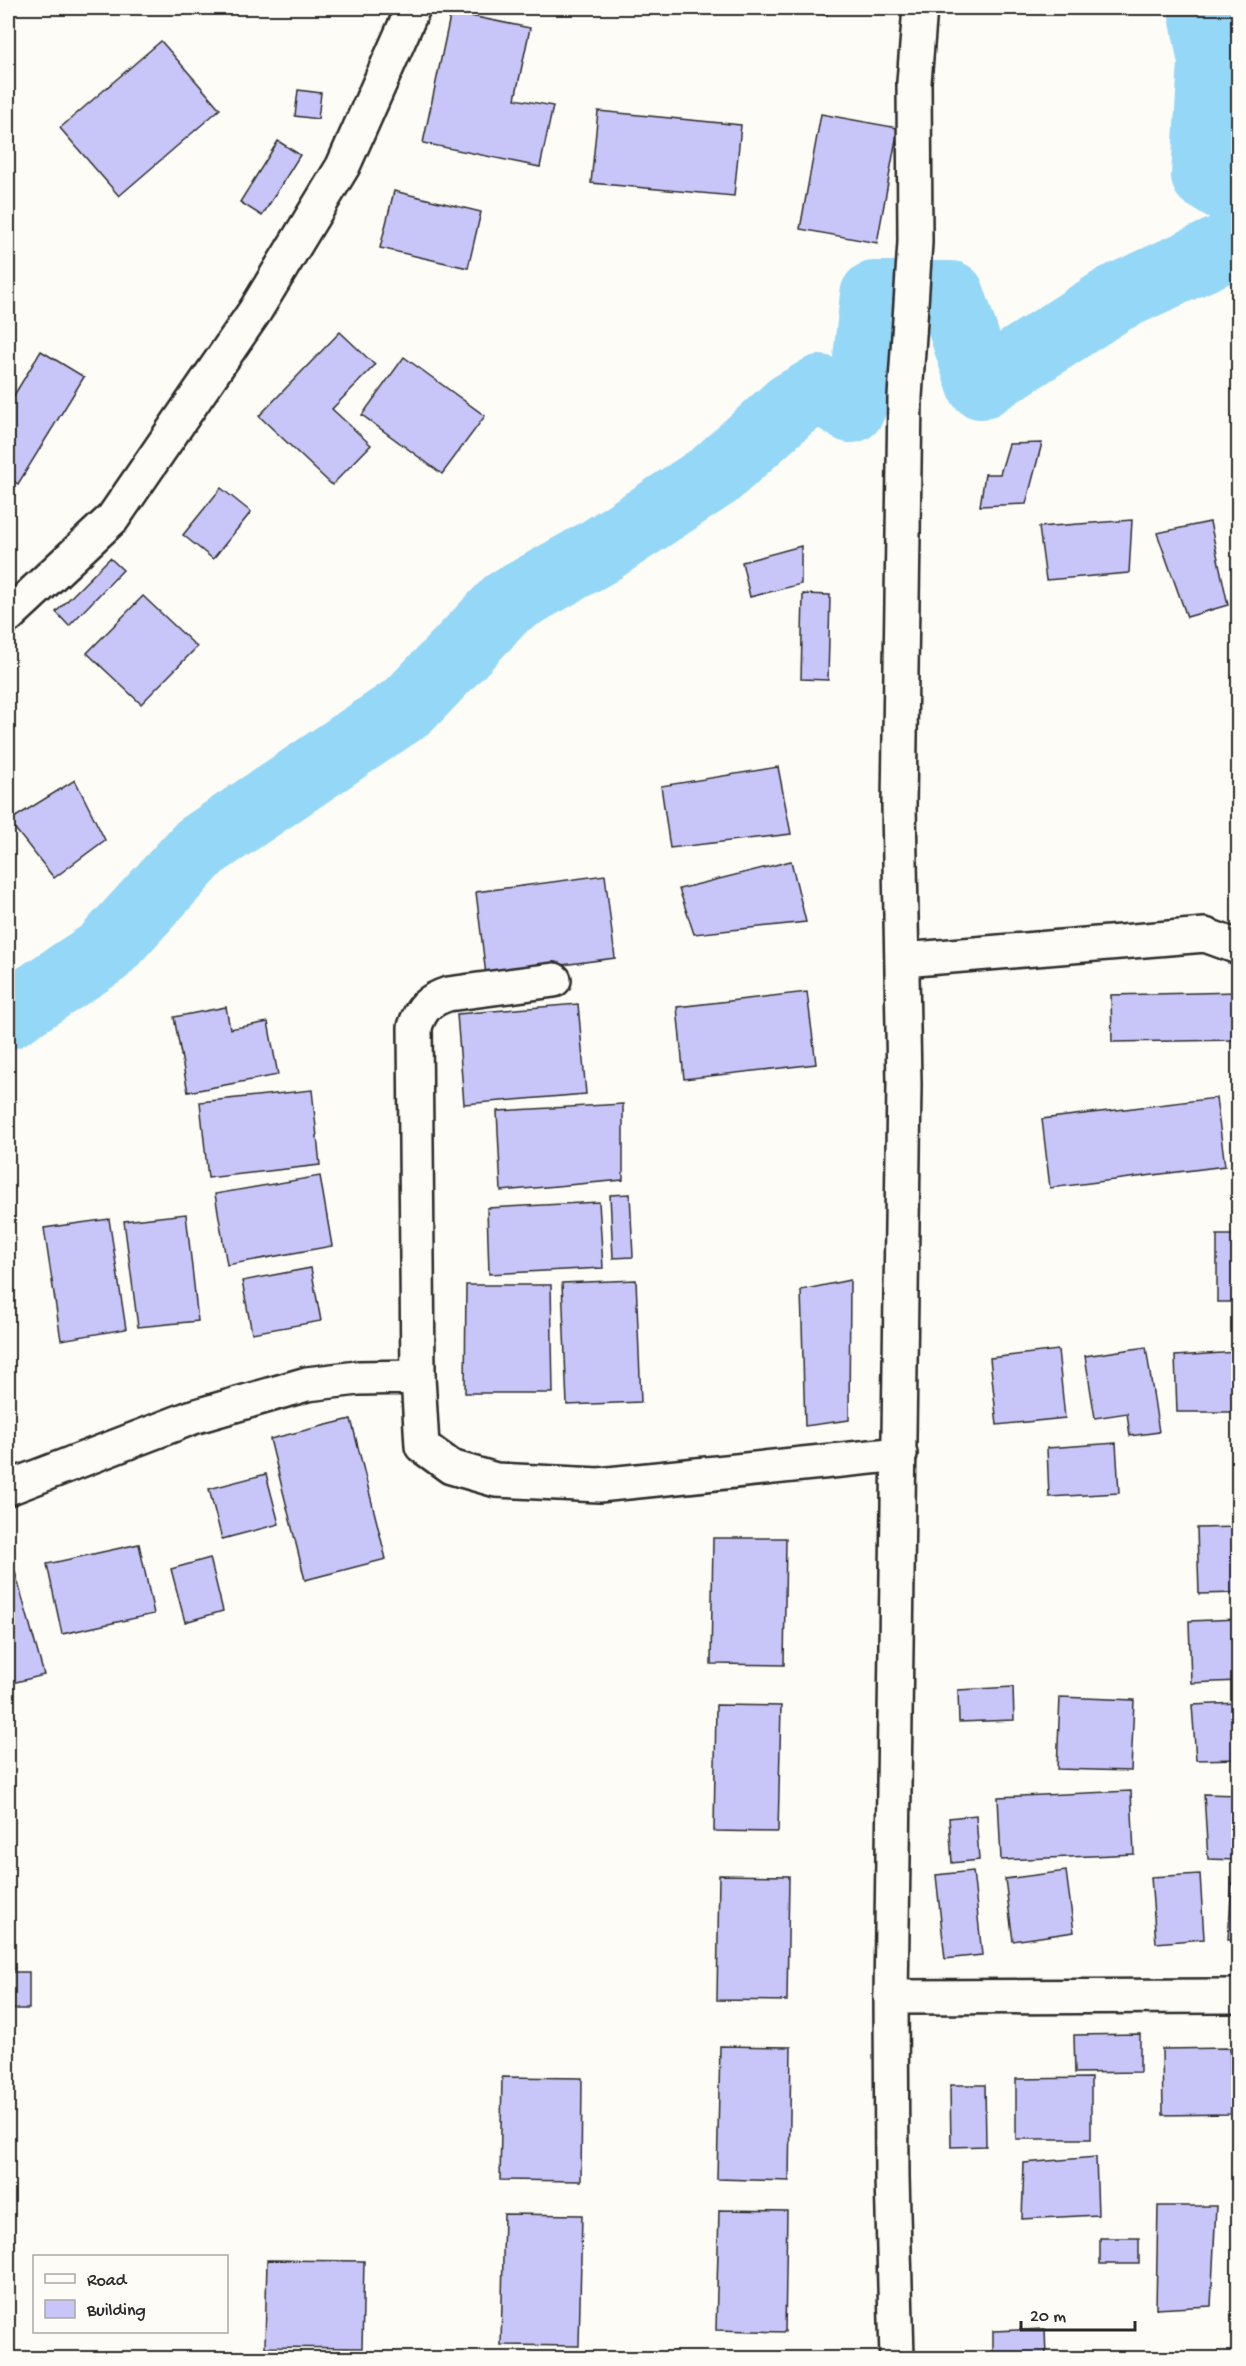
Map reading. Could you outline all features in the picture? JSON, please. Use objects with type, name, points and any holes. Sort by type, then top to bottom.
[{"type":"street","points":[[8,616],[113,518],[255,311],[342,166],[413,8]]},
{"type":"street","points":[[897,2358],[892,2177],[891,1997],[895,1621],[900,1454],[903,960],[899,805],[905,397],[915,242],[914,82],[920,8]]},
{"type":"street","points":[[903,960],[1204,935],[1239,946]]},
{"type":"street","points":[[554,980],[448,994],[434,999],[419,1014],[415,1027],[418,1377],[422,1446],[451,1467],[496,1480],[599,1485],[900,1454]]},
{"type":"street","points":[[8,1488],[193,1417],[307,1384],[358,1378],[418,1377]]},
{"type":"street","points":[[891,1997],[1239,1996]]},
{"type":"building","points":[[783,8],[828,8],[827,15]]},
{"type":"building","points":[[451,12],[530,28],[515,99],[553,106],[540,167],[423,143]]},
{"type":"building","points":[[161,41],[220,109],[119,196],[60,128]]},
{"type":"building","points":[[298,90],[321,93],[318,119],[295,116]]},
{"type":"building","points":[[598,111],[741,125],[734,196],[591,183]]},
{"type":"building","points":[[821,114],[898,128],[877,243],[800,229]]},
{"type":"building","points":[[278,141],[300,155],[262,216],[240,202]]},
{"type":"building","points":[[394,191],[481,212],[468,268],[380,248]]},
{"type":"building","points":[[340,332],[375,365],[332,409],[371,445],[332,485],[259,416]]},
{"type":"building","points":[[41,351],[84,377],[18,484],[8,477],[8,405]]},
{"type":"building","points":[[404,357],[485,416],[442,474],[362,415]]},
{"type":"building","points":[[1042,443],[1026,504],[980,506],[985,474],[1000,474],[1009,444]]},
{"type":"building","points":[[221,488],[251,512],[213,559],[183,535]]},
{"type":"building","points":[[1132,520],[1129,573],[1046,580],[1039,527]]},
{"type":"building","points":[[1210,522],[1228,605],[1187,617],[1157,533]]},
{"type":"building","points":[[801,546],[801,584],[750,597],[742,562]]},
{"type":"building","points":[[110,558],[123,570],[69,626],[56,612]]},
{"type":"building","points":[[803,594],[830,595],[828,680],[801,679]]},
{"type":"building","points":[[143,596],[197,647],[141,704],[87,653]]},
{"type":"building","points":[[778,767],[791,834],[670,848],[661,786]]},
{"type":"building","points":[[75,780],[105,840],[54,878],[9,821]]},
{"type":"building","points":[[791,861],[806,922],[694,934],[679,889]]},
{"type":"building","points":[[605,875],[615,958],[486,975],[476,892]]},
{"type":"building","points":[[807,992],[816,1064],[684,1079],[677,1007]]},
{"type":"building","points":[[1238,992],[1238,1040],[1112,1042],[1111,995]]},
{"type":"building","points":[[578,1004],[586,1094],[464,1104],[457,1014]]},
{"type":"building","points":[[226,1007],[230,1029],[268,1022],[278,1075],[188,1092],[174,1017]]},
{"type":"building","points":[[312,1090],[320,1165],[208,1178],[200,1102]]},
{"type":"building","points":[[1216,1098],[1225,1166],[1050,1188],[1042,1119]]},
{"type":"building","points":[[623,1104],[623,1180],[501,1191],[497,1111]]},
{"type":"building","points":[[320,1176],[332,1246],[227,1265],[215,1194]]},
{"type":"building","points":[[630,1194],[633,1257],[613,1258],[610,1195]]},
{"type":"building","points":[[599,1202],[603,1268],[489,1274],[487,1208]]},
{"type":"building","points":[[186,1214],[198,1321],[138,1327],[124,1221]]},
{"type":"building","points":[[109,1219],[126,1329],[61,1340],[44,1228]]},
{"type":"building","points":[[1217,1235],[1238,1235],[1238,1302],[1217,1302]]},
{"type":"building","points":[[311,1268],[321,1321],[252,1333],[242,1281]]},
{"type":"building","points":[[636,1280],[641,1402],[567,1405],[562,1283]]},
{"type":"building","points":[[850,1280],[849,1420],[805,1426],[801,1290]]},
{"type":"building","points":[[466,1285],[551,1285],[553,1393],[465,1393]]},
{"type":"building","points":[[1146,1347],[1159,1432],[1130,1436],[1127,1413],[1095,1418],[1085,1356]]},
{"type":"building","points":[[1058,1350],[1065,1418],[997,1425],[990,1358]]},
{"type":"building","points":[[1238,1352],[1238,1412],[1177,1412],[1175,1356]]},
{"type":"building","points":[[351,1419],[386,1559],[305,1580],[270,1439]]},
{"type":"building","points":[[1116,1443],[1119,1493],[1049,1497],[1047,1448]]},
{"type":"building","points":[[266,1474],[279,1524],[222,1539],[209,1489]]},
{"type":"building","points":[[1238,1527],[1238,1593],[1199,1594],[1197,1528]]},
{"type":"building","points":[[713,1538],[786,1538],[784,1665],[711,1664]]},
{"type":"building","points":[[139,1544],[154,1614],[62,1634],[47,1564]]},
{"type":"building","points":[[8,1547],[44,1675],[8,1684]]},
{"type":"building","points":[[210,1558],[223,1611],[185,1622],[171,1569]]},
{"type":"building","points":[[1238,1619],[1238,1681],[1191,1683],[1189,1621]]},
{"type":"building","points":[[1013,1687],[1014,1720],[959,1722],[958,1690]]},
{"type":"building","points":[[1060,1697],[1134,1700],[1131,1771],[1057,1769]]},
{"type":"building","points":[[1238,1703],[1238,1759],[1196,1760],[1192,1705]]},
{"type":"building","points":[[716,1705],[781,1706],[778,1832],[714,1831]]},
{"type":"building","points":[[1131,1791],[1134,1854],[1001,1860],[998,1797]]},
{"type":"building","points":[[1204,1794],[1238,1795],[1238,1860],[1208,1859]]},
{"type":"building","points":[[976,1815],[979,1860],[952,1863],[949,1818]]},
{"type":"building","points":[[973,1871],[982,1955],[945,1959],[936,1875]]},
{"type":"building","points":[[1066,1871],[1074,1932],[1013,1941],[1005,1879]]},
{"type":"building","points":[[1200,1874],[1204,1939],[1156,1943],[1151,1877]]},
{"type":"building","points":[[719,1875],[789,1876],[787,2001],[717,2000]]},
{"type":"building","points":[[1232,1883],[1238,1883],[1238,1939],[1228,1939]]},
{"type":"building","points":[[8,1972],[29,1972],[29,2009],[8,2009]]},
{"type":"building","points":[[1140,2034],[1140,2072],[1075,2073],[1074,2035]]},
{"type":"building","points":[[720,2046],[791,2047],[789,2181],[717,2179]]},
{"type":"building","points":[[1230,2048],[1231,2114],[1163,2115],[1162,2049]]},
{"type":"building","points":[[502,2077],[582,2078],[581,2181],[500,2180]]},
{"type":"building","points":[[1091,2078],[1091,2139],[1016,2139],[1016,2079]]},
{"type":"building","points":[[950,2085],[985,2085],[986,2146],[951,2147]]},
{"type":"building","points":[[1096,2157],[1098,2215],[1022,2219],[1024,2163]]},
{"type":"building","points":[[1158,2206],[1216,2206],[1211,2306],[1156,2309]]},
{"type":"building","points":[[719,2210],[787,2211],[785,2332],[716,2330]]},
{"type":"building","points":[[504,2214],[582,2215],[579,2346],[501,2345]]},
{"type":"building","points":[[1100,2238],[1139,2238],[1139,2264],[1100,2264]]},
{"type":"building","points":[[267,2260],[364,2261],[362,2348],[265,2347]]},
{"type":"building","points":[[1238,2306],[1238,2341],[1236,2341]]},
{"type":"building","points":[[1045,2329],[1046,2358],[993,2358],[993,2331]]},
{"type":"building","points":[[1166,2355],[1232,2358],[1166,2358]]},
{"type":"waterway","points":[[1202,8],[1212,62],[1205,176],[1238,195]]},
{"type":"waterway","points":[[8,1015],[104,952],[200,847],[409,706],[507,603],[598,552],[715,475],[791,406],[820,389],[851,409],[865,377],[874,295],[951,295],[981,385],[1114,299],[1238,242]]}]
